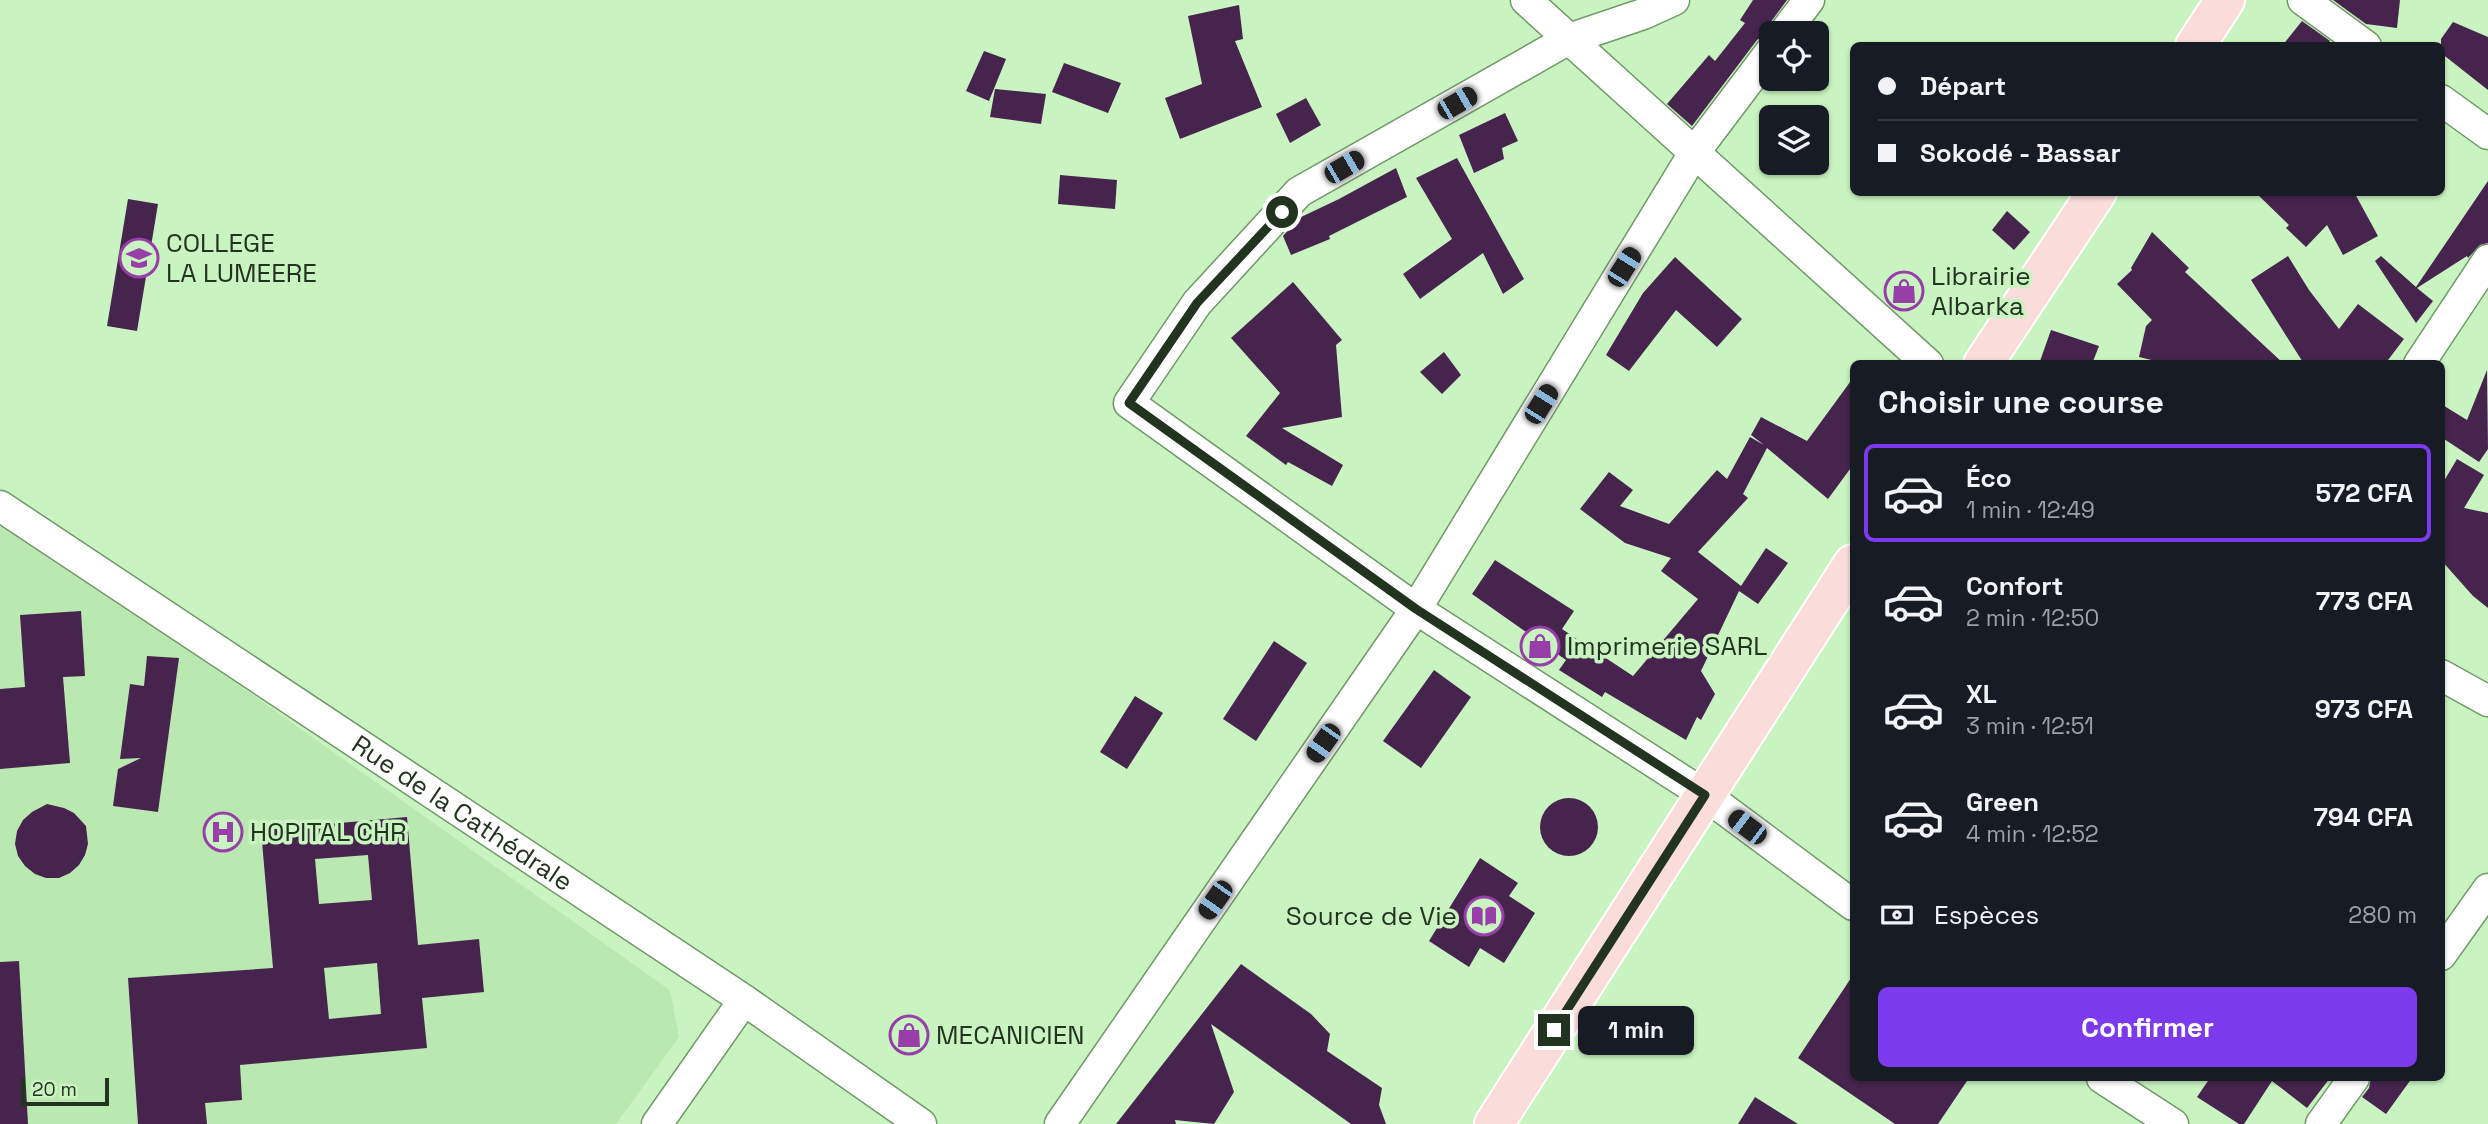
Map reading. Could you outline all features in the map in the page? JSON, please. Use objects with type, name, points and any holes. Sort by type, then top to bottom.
[{"type":"main road","points":[[2198,42],[2225,0]]},
{"type":"main road","points":[[1986,360],[2094,196]]},
{"type":"main road","points":[[1494,1124],[1850,569]]},
{"type":"street","points":[[1526,0],[1924,360]]},
{"type":"street","points":[[1674,0],[1643,14],[1569,39],[1300,192],[1197,303],[1129,403],[1416,609],[1705,795],[1850,903]]},
{"type":"street","points":[[1793,21],[1809,0]]},
{"type":"street","points":[[2303,0],[2361,42]]},
{"type":"street","points":[[1060,1124],[1416,609],[1694,153],[1759,67]]},
{"type":"street","points":[[2445,103],[2488,134]]},
{"type":"street","points":[[2422,360],[2488,260]]},
{"type":"street","name":"Rue de la Cathédrale","points":[[0,506],[744,1000],[920,1124]]},
{"type":"street","points":[[2445,677],[2488,701]]},
{"type":"street","points":[[2445,949],[2488,888]]},
{"type":"street","points":[[657,1124],[744,1000]]},
{"type":"street","points":[[2107,1081],[2173,1124]]},
{"type":"street","points":[[2321,1124],[2352,1081]]},
{"type":"shaded area","name":"HOPITAL CHR","points":[[0,522],[223,674],[670,990],[679,1037],[616,1124],[0,1124]]},
{"type":"building","points":[[1753,0],[1787,0],[1771,21],[1759,21],[1759,39],[1692,126],[1667,104],[1709,55],[1715,61],[1745,23],[1740,20]]},
{"type":"building","points":[[2333,0],[2400,0],[2397,28],[2366,24]]},
{"type":"building","points":[[1239,5],[1243,39],[1235,41],[1262,107],[1180,139],[1165,98],[1202,84],[1188,16]]},
{"type":"building","points":[[2302,21],[2330,41],[2329,42],[2285,42]]},
{"type":"building","points":[[2453,22],[2488,37],[2488,90],[2445,56],[2445,42],[2441,42]]},
{"type":"building","points":[[984,51],[1006,59],[989,101],[966,91]]},
{"type":"building","points":[[1064,63],[1121,83],[1108,113],[1052,92]]},
{"type":"building","points":[[995,89],[1046,94],[1041,124],[990,117]]},
{"type":"building","points":[[1306,98],[1321,125],[1290,143],[1276,114]]},
{"type":"building","points":[[1505,113],[1518,141],[1502,148],[1504,159],[1474,173],[1459,135]]},
{"type":"building","points":[[1457,158],[1524,279],[1503,294],[1483,253],[1420,299],[1403,274],[1452,239],[1416,178]]},
{"type":"building","points":[[1396,168],[1407,197],[1329,236],[1330,239],[1291,255],[1283,236],[1299,218]]},
{"type":"building","points":[[1060,175],[1117,180],[1115,209],[1058,204]]},
{"type":"building","points":[[2488,181],[2488,243],[2480,245],[2468,258],[2467,256],[2417,288],[2433,301],[2416,323],[2375,261],[2381,256],[2416,287]]},
{"type":"building","points":[[2259,196],[2356,196],[2378,236],[2343,255],[2327,225],[2306,247],[2286,228],[2289,225]]},
{"type":"building","points":[[128,199],[158,204],[137,331],[107,326]]},
{"type":"building","points":[[2007,211],[2030,232],[2014,250],[1992,230]]},
{"type":"building","points":[[2152,232],[2189,268],[2185,272],[2280,360],[2151,360],[2139,357],[2146,326],[2152,320],[2117,284],[2131,268]]},
{"type":"building","points":[[2288,256],[2309,290],[2339,329],[2358,304],[2404,339],[2388,360],[2301,360],[2251,280]]},
{"type":"building","points":[[1675,257],[1742,319],[1717,347],[1676,310],[1629,371],[1606,355],[1643,293]]},
{"type":"building","points":[[1293,282],[1342,340],[1336,345],[1342,417],[1282,428],[1343,465],[1332,486],[1288,462],[1286,465],[1246,436],[1280,393],[1231,338]]},
{"type":"building","points":[[2051,330],[2099,346],[2094,360],[2040,360]]},
{"type":"building","points":[[1444,352],[1461,375],[1442,394],[1420,372]]},
{"type":"building","points":[[2487,370],[2488,449],[2479,462],[2445,440],[2445,406],[2467,420]]},
{"type":"building","points":[[1850,382],[1850,469],[1828,499],[1767,448],[1743,494],[1748,498],[1698,552],[1741,586],[1766,548],[1788,563],[1758,604],[1739,591],[1701,671],[1715,694],[1701,720],[1697,717],[1686,740],[1605,692],[1602,697],[1559,670],[1566,660],[1472,594],[1495,560],[1574,611],[1562,629],[1633,676],[1698,599],[1661,571],[1671,558],[1625,543],[1580,509],[1609,472],[1633,490],[1620,506],[1669,524],[1717,470],[1727,479],[1750,437],[1764,445],[1751,435],[1761,417],[1807,441]]},
{"type":"building","points":[[2457,459],[2484,475],[2464,508],[2488,513],[2488,608],[2473,596],[2445,564],[2445,479]]},
{"type":"building","points":[[81,611],[85,676],[63,677],[70,763],[0,769],[0,689],[25,687],[20,615]]},
{"type":"building","points":[[1274,641],[1307,663],[1256,741],[1223,719]]},
{"type":"building","points":[[147,656],[179,658],[158,812],[113,806],[118,769],[141,758],[120,759],[130,684],[144,686]]},
{"type":"building","points":[[1434,670],[1471,697],[1421,768],[1383,741]]},
{"type":"building","points":[[1135,696],[1163,713],[1127,769],[1100,752]]},
{"type":"building","points":[[1563,798],[1575,798],[1590,806],[1598,821],[1598,833],[1590,848],[1575,856],[1563,856],[1548,848],[1540,833],[1540,821],[1548,806]]},
{"type":"building","points":[[47,804],[74,813],[86,826],[88,844],[85,855],[70,873],[59,878],[46,878],[35,874],[18,856],[15,844],[17,831],[23,820]]},
{"type":"building","points":[[407,817],[418,945],[479,939],[484,992],[422,998],[427,1048],[240,1065],[242,1100],[205,1103],[207,1124],[138,1124],[128,978],[273,968],[261,830]],"holes":[[[368,855],[372,900],[319,904],[315,859]],[[377,963],[381,1014],[329,1019],[324,968]]]},
{"type":"building","points":[[1480,858],[1518,883],[1509,896],[1535,913],[1504,963],[1480,948],[1469,967],[1429,941]]},
{"type":"building","points":[[19,961],[28,1124],[0,1124],[0,962]]},
{"type":"building","points":[[1241,964],[1311,1014],[1330,1034],[1327,1051],[1382,1088],[1379,1105],[1386,1124],[1351,1124],[1211,1024],[1234,1092],[1214,1124],[1175,1120],[1176,1124],[1116,1124]]},
{"type":"building","points":[[1850,980],[1850,1081],[1967,1081],[1938,1124],[1895,1124],[1798,1058]]},
{"type":"building","points":[[2208,1081],[2272,1081],[2244,1124],[2239,1124],[2197,1097]]},
{"type":"building","points":[[2272,1081],[2328,1081],[2307,1108]]},
{"type":"building","points":[[2370,1081],[2410,1081],[2386,1114],[2362,1097]]},
{"type":"building","points":[[1755,1097],[1798,1124],[1738,1124]]},
{"type":"place","name":"COLLEGE LA LUMEERE","points":[[139,258]]},
{"type":"place","name":"Librairie Albarka","points":[[1904,291]]},
{"type":"place","name":"Imprimerie SARL","points":[[1540,646]]},
{"type":"place","name":"HOPITAL CHR","points":[[223,832]]},
{"type":"place","name":"Source de Vie","points":[[1484,916]]},
{"type":"place","name":"MECANICIEN","points":[[909,1035]]},
{"type":"route","points":[[1282,212],[1197,303],[1129,403],[1416,609],[1705,795],[1554,1030]]}]
